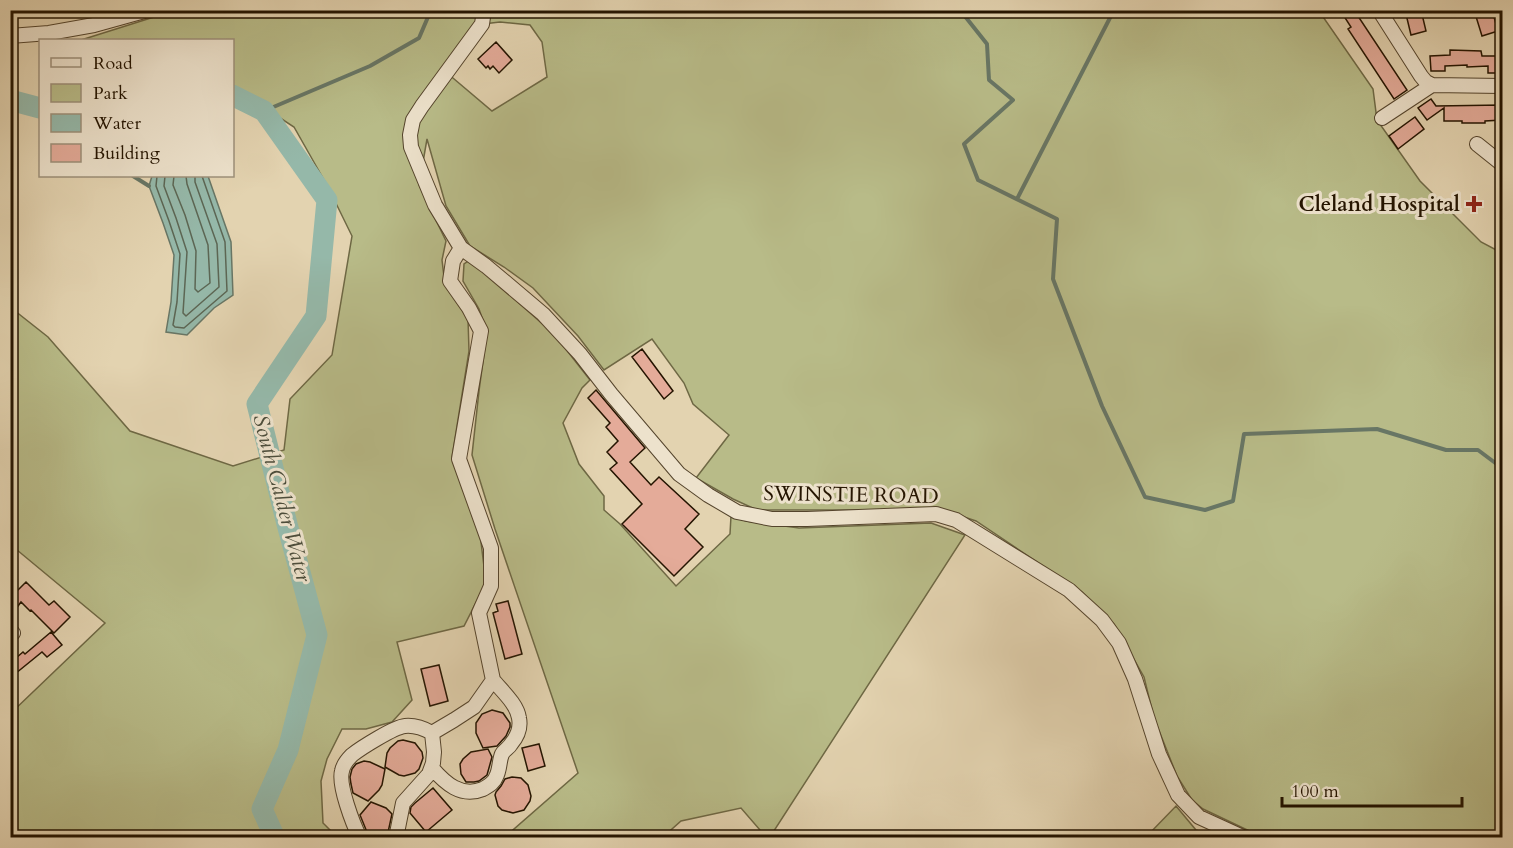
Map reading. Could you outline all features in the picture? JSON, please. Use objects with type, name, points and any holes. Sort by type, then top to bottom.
[{"type":"street","points":[[10,36],[48,33],[94,25],[148,10]]},
{"type":"street","name":"SWINSTIE ROAD","points":[[484,10],[483,24],[422,106],[413,120],[410,135],[414,156],[435,205],[461,248],[543,314],[580,354],[679,474],[737,512],[772,519],[936,514],[956,520],[1068,590],[1102,620],[1119,643],[1135,679],[1159,754],[1178,795],[1199,817],[1245,837]]},
{"type":"street","points":[[1378,10],[1421,76],[1432,85]]},
{"type":"street","points":[[1382,118],[1432,85],[1503,86]]},
{"type":"street","points":[[1477,144],[1503,164]]},
{"type":"street","points":[[432,768],[454,789],[466,792],[478,791],[489,786],[496,778],[502,754],[519,730],[519,717],[510,701],[493,680],[479,613],[491,586],[491,548],[459,459],[481,331],[470,308],[450,281],[453,261],[461,248]]},
{"type":"street","points":[[432,733],[474,707],[493,680]]},
{"type":"street","points":[[360,837],[352,824],[342,784],[341,772],[345,763],[382,736],[403,726],[418,726],[432,733]]},
{"type":"street","points":[[396,837],[403,803],[432,768],[434,752],[432,733]]},
{"type":"green space","points":[[11,10],[72,10],[72,11],[11,18]]},
{"type":"green space","points":[[173,11],[1319,11],[1373,89],[1377,120],[1420,181],[1481,242],[1502,253],[1502,837],[1262,837],[1203,809],[1192,800],[1177,776],[1154,718],[1144,677],[1114,624],[1082,592],[976,521],[943,510],[757,510],[696,478],[729,435],[693,404],[684,383],[652,339],[604,370],[578,336],[533,288],[470,246],[446,206],[427,139],[419,185],[446,241],[442,260],[445,285],[468,319],[469,351],[452,457],[480,534],[486,583],[464,626],[397,642],[412,700],[392,722],[366,729],[342,729],[327,759],[321,781],[323,823],[337,837],[11,837],[11,713],[105,623],[11,545],[10,307],[48,337],[130,431],[233,466],[284,450],[290,399],[332,355],[352,236],[328,187],[294,127],[234,88],[234,39],[84,39]],"holes":[[[500,22],[530,25],[542,42],[547,77],[492,111],[447,73],[483,24]]]},
{"type":"green space","points":[[470,260],[554,334],[590,380],[582,388],[563,423],[579,464],[604,496],[604,510],[620,524],[676,586],[730,534],[731,516],[746,521],[799,528],[931,523],[965,535],[770,837],[766,837],[741,808],[681,821],[663,837],[505,837],[578,773],[472,455],[487,332],[479,309],[463,281],[464,264]]},
{"type":"green space","points":[[1176,806],[1196,830],[1215,837],[1147,836]]},
{"type":"water","points":[[152,177],[208,177],[231,242],[233,295],[214,308],[187,335],[166,332],[171,302],[174,255],[149,186]]},
{"type":"building","points":[[1340,10],[1354,10],[1407,90],[1394,99],[1348,29],[1351,27]]},
{"type":"building","points":[[1405,10],[1421,10],[1426,31],[1411,35]]},
{"type":"building","points":[[1474,10],[1492,10],[1498,31],[1482,36]]},
{"type":"building","points":[[496,42],[512,60],[499,73],[493,66],[490,69],[488,66],[486,68],[478,59]]},
{"type":"building","points":[[1450,50],[1481,51],[1482,56],[1503,56],[1503,73],[1488,73],[1488,66],[1467,67],[1467,65],[1445,66],[1445,71],[1431,71],[1430,56],[1450,55]]},
{"type":"building","points":[[1431,99],[1436,106],[1502,105],[1502,120],[1485,121],[1485,123],[1444,121],[1444,108],[1427,120],[1418,108]]},
{"type":"building","points":[[1415,117],[1424,129],[1398,149],[1389,136]]},
{"type":"building","points":[[642,349],[673,391],[664,399],[632,357]]},
{"type":"building","points":[[596,390],[645,448],[630,462],[651,485],[659,477],[699,514],[685,529],[703,547],[674,576],[622,524],[642,504],[610,469],[617,463],[607,452],[618,441],[606,427],[610,423],[588,398]]},
{"type":"building","points":[[10,582],[18,590],[26,582],[49,605],[54,601],[70,617],[54,633],[21,602],[18,606],[10,598]]},
{"type":"building","points":[[508,601],[522,654],[505,659],[493,613],[498,611],[496,604]]},
{"type":"building","points":[[51,632],[62,645],[47,657],[42,652],[10,678],[10,651],[16,658],[23,652],[25,654]]},
{"type":"building","points":[[439,665],[448,701],[430,706],[421,669]]},
{"type":"building","points":[[492,710],[503,713],[510,727],[497,746],[483,748],[476,733],[476,723],[482,714]]},
{"type":"building","points":[[403,740],[415,743],[422,752],[423,758],[415,773],[404,776],[385,767],[390,748]]},
{"type":"building","points":[[539,744],[545,766],[528,771],[522,748]]},
{"type":"building","points":[[488,749],[492,757],[487,775],[479,781],[466,782],[461,774],[460,764],[463,759],[471,752]]},
{"type":"building","points":[[364,761],[385,769],[382,785],[368,801],[353,793],[350,777],[356,764]]},
{"type":"building","points":[[521,778],[528,785],[531,796],[524,810],[513,813],[502,810],[498,806],[495,795],[505,779]]},
{"type":"building","points":[[433,788],[452,810],[426,832],[410,813],[411,807]]},
{"type":"building","points":[[371,802],[386,808],[392,814],[387,837],[369,837],[360,815]]},
{"type":"waterway","points":[[264,111],[370,66],[419,38],[431,10]]},
{"type":"waterway","points":[[960,10],[987,44],[989,80],[1013,100],[964,144],[978,180],[1057,219],[1053,279],[1102,406],[1145,497],[1205,510],[1233,501],[1244,434],[1377,429],[1446,450],[1478,450],[1502,468]]},
{"type":"waterway","points":[[1017,199],[1114,10]]},
{"type":"waterway","name":"South Calder Water","points":[[234,96],[264,111],[327,200],[316,316],[257,404],[317,635],[288,750],[262,809],[275,838]]},
{"type":"waterway","name":"South Calder Water","points":[[10,100],[39,108]]},
{"type":"waterway","points":[[135,177],[149,186]]},
{"type":"place","name":"Cleland Hospital","points":[[1474,204]]}]
